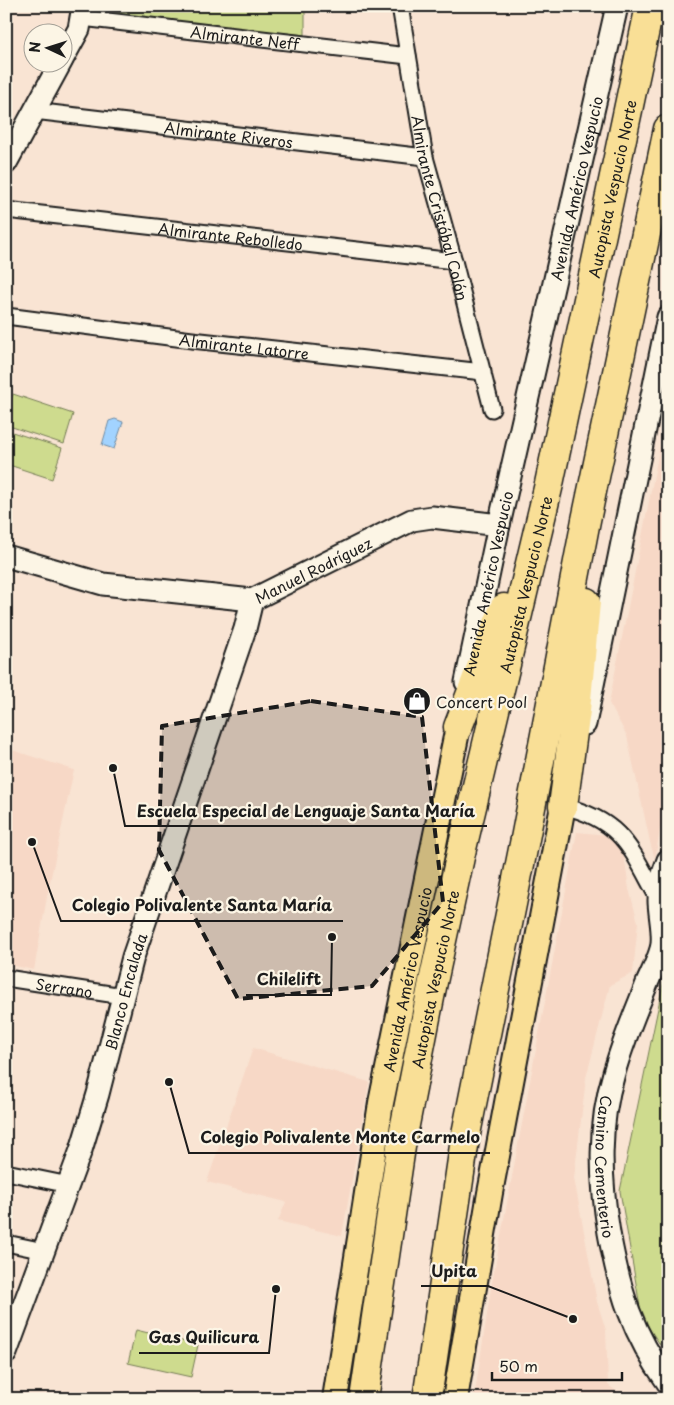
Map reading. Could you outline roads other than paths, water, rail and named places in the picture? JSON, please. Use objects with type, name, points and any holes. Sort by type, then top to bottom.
[{"type":"highway","name":"Autopista Vespucio Norte","points":[[364,1399],[402,1140],[460,857],[548,484],[650,6]]},
{"type":"highway","points":[[427,1399],[465,1140],[586,520],[668,129]]},
{"type":"highway","points":[[458,727],[490,646],[548,484]]},
{"type":"highway","points":[[564,806],[582,652],[587,585],[586,520]]},
{"type":"main road","name":"Avenida Américo Vespucio","points":[[335,1399],[381,1103],[458,727]]},
{"type":"main road","points":[[456,1399],[489,1202],[564,806]]},
{"type":"street","name":"Almirante Cristóbal Colón","points":[[400,6],[425,157],[492,408]]},
{"type":"street","name":"Avenida Américo Vespucio","points":[[458,727],[467,674],[499,525],[617,6]]},
{"type":"street","name":"Almirante Neff","points":[[82,12],[408,56]]},
{"type":"street","points":[[72,42],[79,29],[82,12]]},
{"type":"street","points":[[6,163],[12,139],[34,111],[56,72]]},
{"type":"street","name":"Almirante Riveros","points":[[34,111],[425,157]]},
{"type":"street","name":"Almirante Rebolledo","points":[[6,210],[454,261]]},
{"type":"street","name":"Almirante Latorre","points":[[6,316],[192,340],[483,372]]},
{"type":"street","points":[[659,900],[634,854],[614,828],[596,816],[564,806],[587,719],[646,416],[668,317]]},
{"type":"street","name":"Manuel Rodríguez","points":[[6,556],[103,584],[252,600],[412,520],[432,517],[499,525]]},
{"type":"street","name":"Blanco Encalada","points":[[6,1353],[69,1185],[98,1094],[134,957],[245,629],[252,600]]},
{"type":"street","points":[[665,943],[659,900],[664,869],[668,860]]},
{"type":"street","name":"Camino Cementerio","points":[[665,943],[621,1048],[613,1074],[603,1128],[602,1178],[616,1269],[623,1296],[641,1340],[668,1383]]},
{"type":"street","name":"Serrano","points":[[6,978],[123,996]]},
{"type":"street","points":[[6,1172],[69,1185]]},
{"type":"street","points":[[6,1243],[44,1251]]},
{"type":"water","points":[[115,419],[123,422],[114,449],[102,445],[109,421]]},
{"type":"place","name":"Concert Pool","points":[[417,701]]},
{"type":"place","name":"Escuela Especial de Lenguaje Santa María","points":[[113,768]]},
{"type":"place","name":"Colegio Polivalente Santa María","points":[[32,842]]},
{"type":"place","name":"Chilelift","points":[[332,937]]},
{"type":"place","name":"Colegio Polivalente Monte Carmelo","points":[[169,1082]]},
{"type":"place","name":"Gas Quilicura","points":[[276,1289]]},
{"type":"place","name":"Upita","points":[[573,1319]]}]
